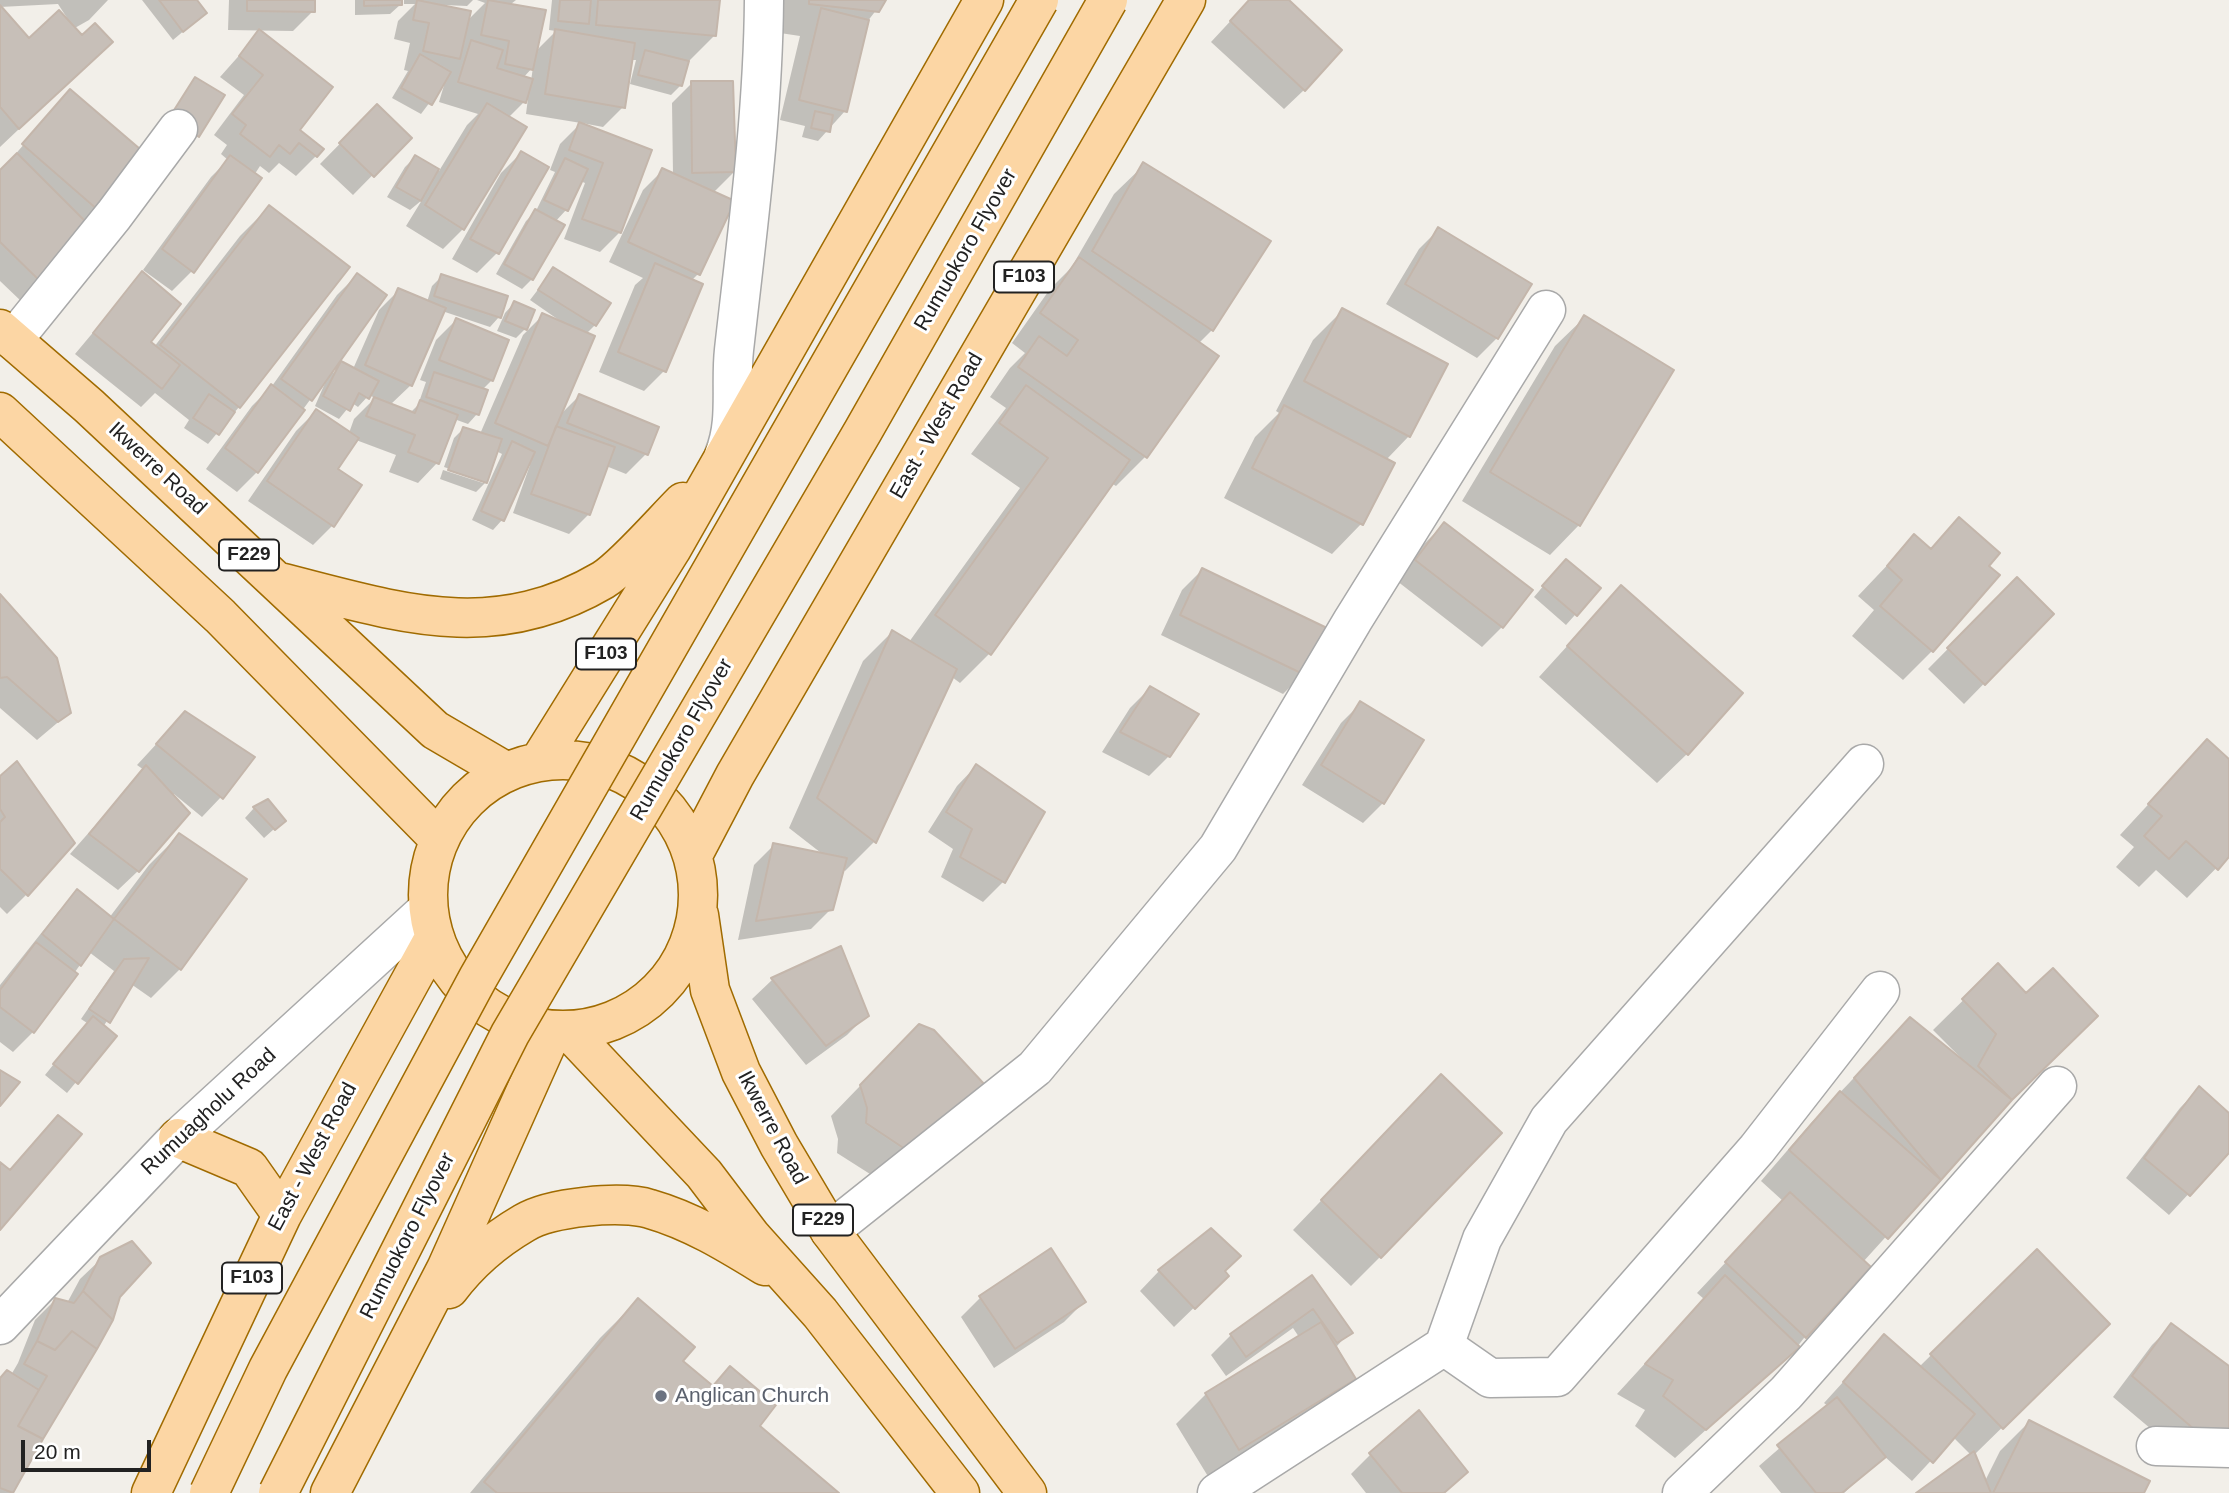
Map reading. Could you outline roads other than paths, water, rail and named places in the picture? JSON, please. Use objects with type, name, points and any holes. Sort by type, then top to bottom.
[{"type":"main road","name":"F103","points":[[542,757],[719,466],[984,0]]},
{"type":"main road","points":[[209,1493],[268,1369],[478,978],[1039,0]]},
{"type":"main road","name":"Rumuokoro Flyover","points":[[278,1493],[510,1034],[863,431],[1108,0]]},
{"type":"main road","name":"East - West Road","points":[[693,855],[735,775],[1186,0]]},
{"type":"main road","name":"Ikwerre Road","points":[[6,334],[89,406],[435,730],[505,771]]},
{"type":"main road","points":[[0,411],[220,616],[439,839]]},
{"type":"main road","points":[[277,581],[392,610],[453,618],[502,618],[553,604],[605,579],[719,466]]},
{"type":"main road","points":[[693,855],[668,808],[628,775],[592,762],[542,757],[505,771],[466,799],[439,839],[428,877],[431,924],[447,968],[479,1003],[514,1023],[560,1032],[607,1024],[642,1006],[670,978],[689,944],[698,906]]},
{"type":"main road","name":"Ikwerre Road","points":[[693,855],[710,990],[741,1072],[830,1231],[1027,1493]]},
{"type":"main road","name":"East - West Road","points":[[151,1493],[282,1215],[431,924]]},
{"type":"main road","points":[[560,1032],[704,1174],[751,1236],[794,1283],[960,1493]]},
{"type":"main road","points":[[330,1493],[409,1345],[560,1032]]},
{"type":"main road","points":[[178,1138],[249,1168],[282,1215]]},
{"type":"main road","points":[[409,1345],[467,1264],[527,1221],[595,1204],[648,1208],[695,1226],[794,1283]]},
{"type":"street","points":[[719,466],[732,434],[734,355],[754,155],[764,0]]},
{"type":"street","points":[[6,334],[89,247],[178,129]]},
{"type":"street","points":[[830,1231],[1035,1068],[1218,848],[1353,620],[1546,310]]},
{"type":"street","points":[[1217,1493],[1444,1346],[1482,1239],[1549,1121],[1864,764]]},
{"type":"street","name":"Rumuagholu Road","points":[[0,1325],[178,1138],[431,924]]},
{"type":"street","points":[[1444,1346],[1490,1378],[1557,1377],[1757,1149],[1880,990]]},
{"type":"street","points":[[1682,1493],[1786,1394],[2057,1086]]},
{"type":"street","points":[[2156,1446],[2229,1448]]},
{"type":"place","name":"Anglican Church","points":[[661,1396]]}]
